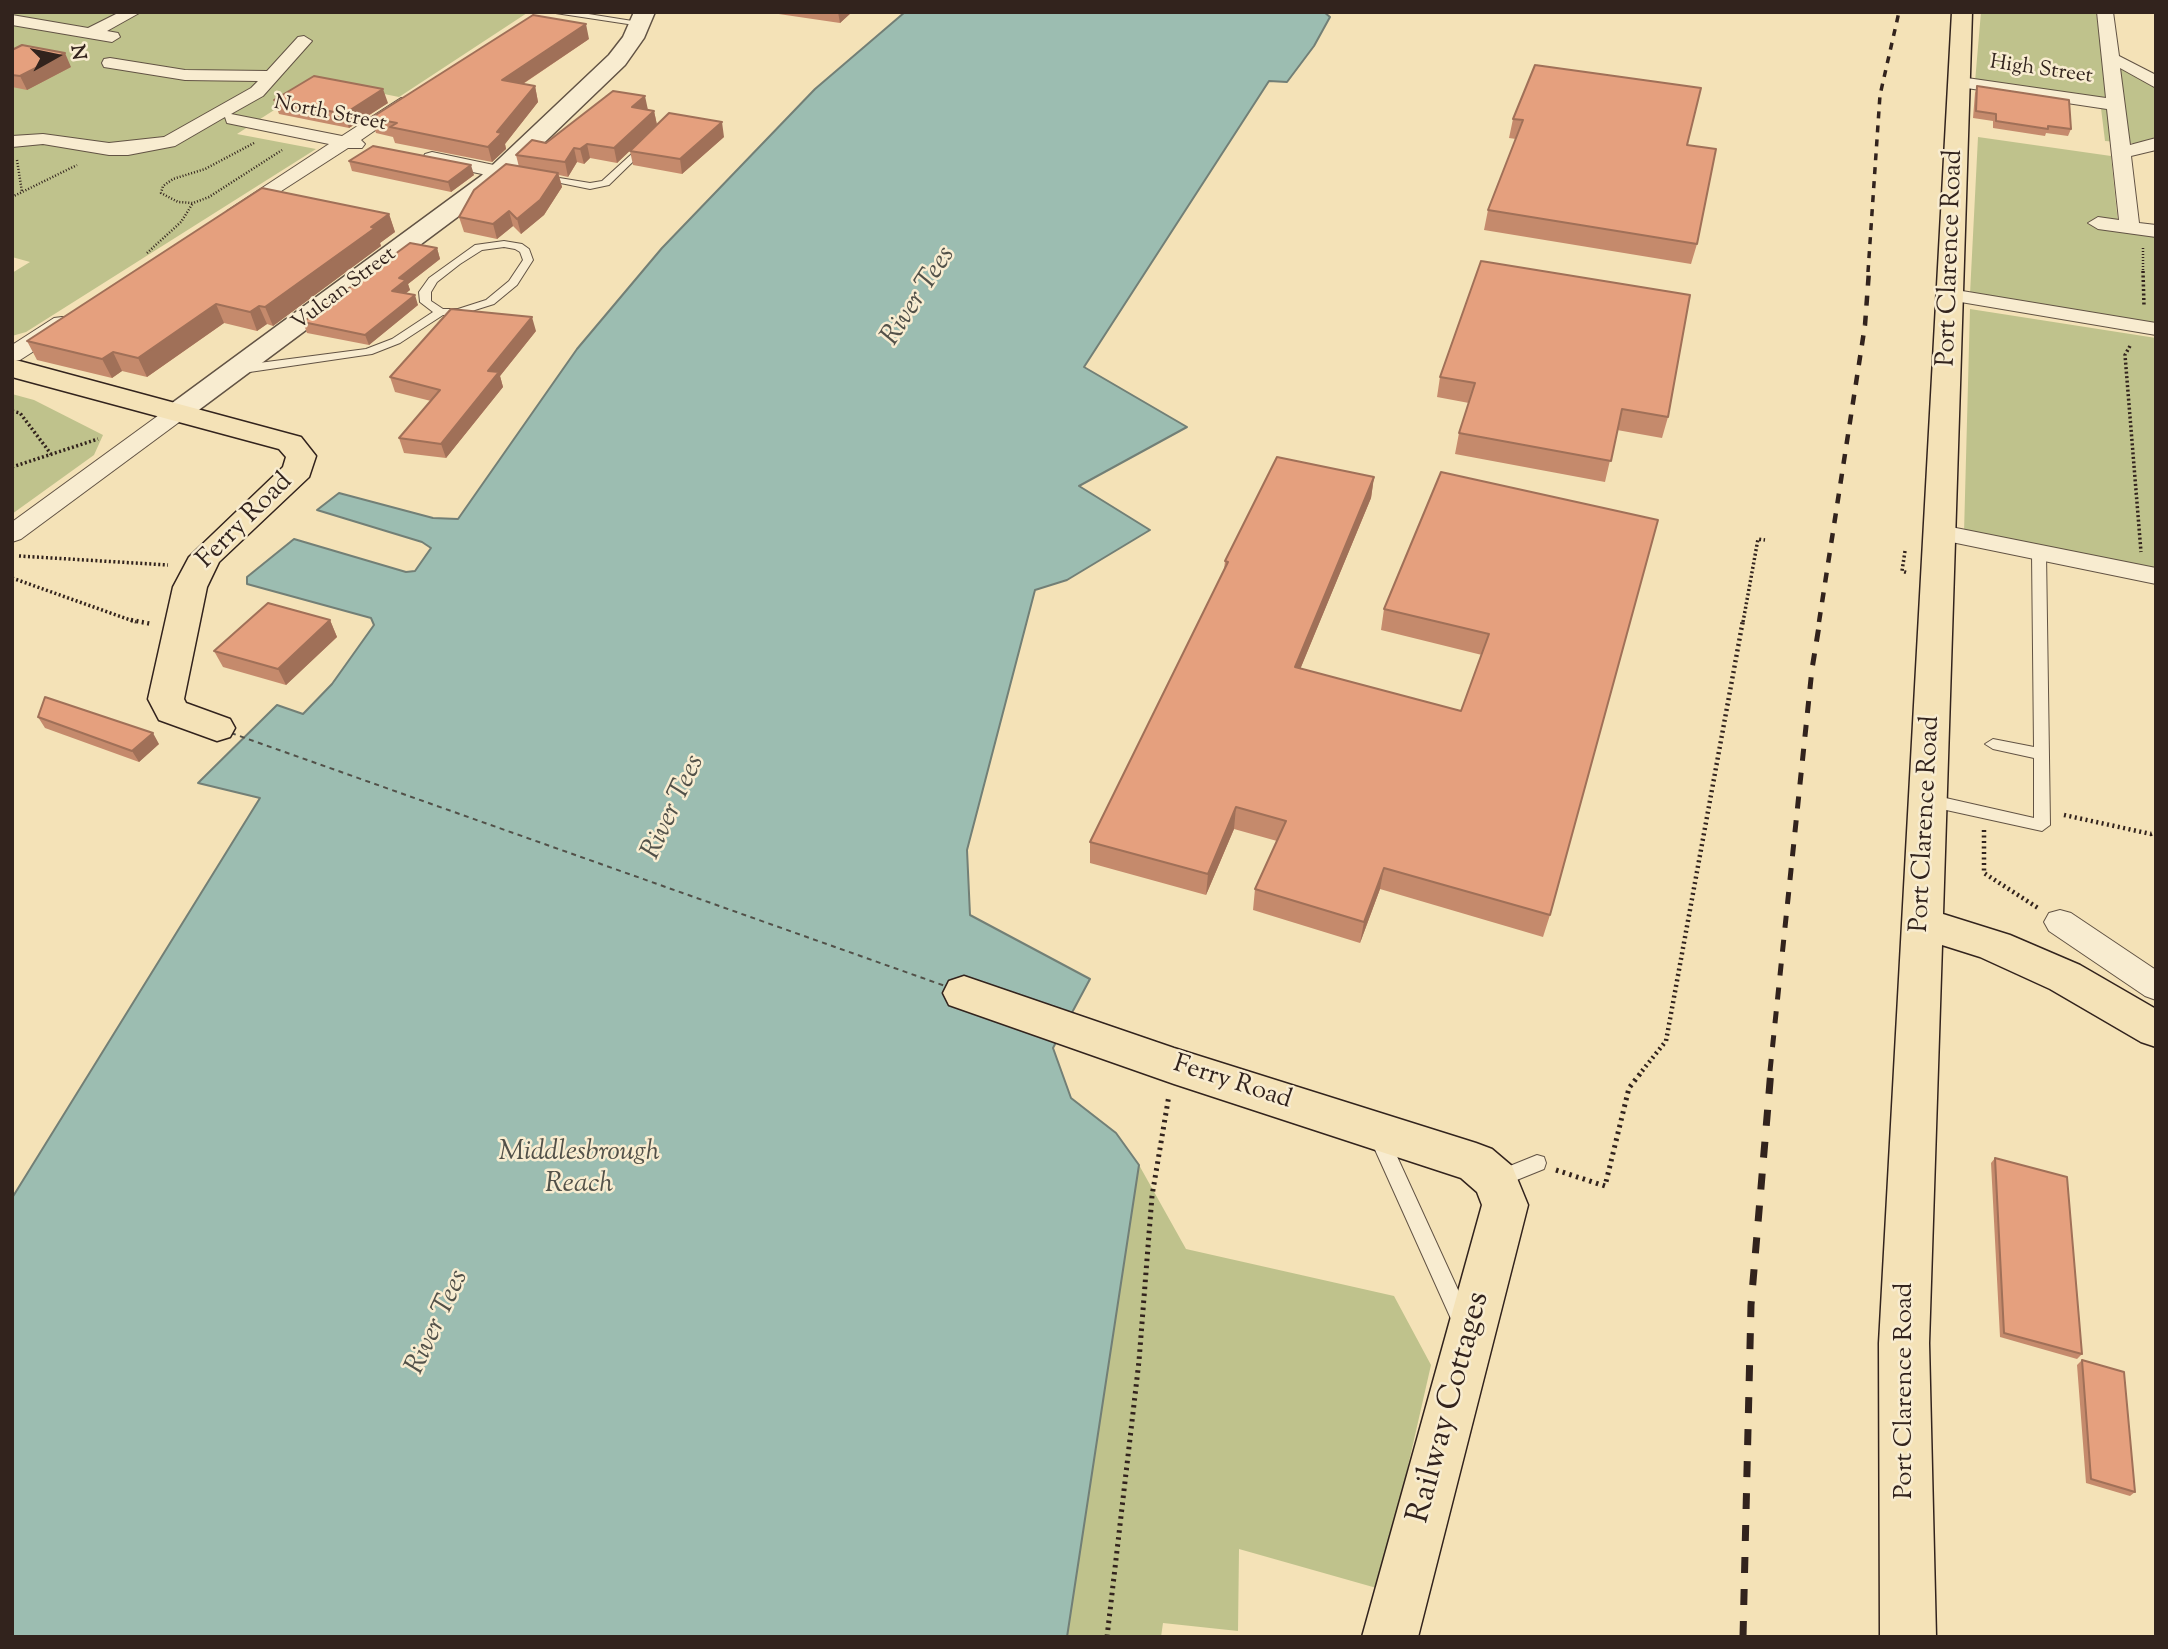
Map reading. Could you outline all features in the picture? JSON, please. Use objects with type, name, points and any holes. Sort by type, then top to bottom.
[{"type":"main road","name":"Port Clarence Road","points":[[1908,1637],[1903,1343],[1962,12]]},
{"type":"main road","points":[[12,368],[178,412]]},
{"type":"main road","name":"Ferry Road","points":[[178,412],[290,443],[301,456],[298,470],[205,557],[196,570],[166,699],[172,711],[217,728]]},
{"type":"main road","points":[[1923,923],[1995,946],[2065,977],[2156,1030]]},
{"type":"main road","name":"Ferry Road","points":[[964,993],[1174,1066],[1476,1163],[1516,1172]]},
{"type":"main road","name":"Railway Cottages","points":[[1390,1637],[1516,1172]]},
{"type":"street","points":[[90,33],[133,12]]},
{"type":"street","points":[[2105,12],[2130,228]]},
{"type":"street","name":"Vulcan Street","points":[[12,534],[506,173],[617,60],[634,38],[643,17]]},
{"type":"street","points":[[12,20],[112,37]]},
{"type":"street","points":[[14,142],[61,140],[109,149],[148,147],[183,135],[257,92],[304,41]]},
{"type":"street","points":[[2111,59],[2127,65],[2156,83]]},
{"type":"street","points":[[110,63],[185,75],[270,76]]},
{"type":"street","name":"High Street","points":[[1960,82],[2116,105]]},
{"type":"street","points":[[220,222],[425,90]]},
{"type":"street","name":"North Street","points":[[233,119],[372,146]]},
{"type":"street","points":[[2122,151],[2141,149],[2156,143]]},
{"type":"street","name":"North Street","points":[[410,154],[506,173]]},
{"type":"street","points":[[2098,223],[2156,231]]},
{"type":"street","points":[[1950,295],[2148,328]]},
{"type":"street","points":[[12,355],[81,311]]},
{"type":"street","points":[[1941,533],[2149,575]]},
{"type":"street","points":[[2060,922],[2156,987]]},
{"type":"lane","points":[[544,14],[643,17]]},
{"type":"lane","points":[[532,177],[590,186],[605,183],[657,133]]},
{"type":"lane","points":[[236,370],[368,352],[396,341],[441,312],[459,313],[474,309],[490,302],[513,283],[528,260],[525,251],[518,246],[504,244],[479,247],[433,281],[425,292],[426,302],[441,312]]},
{"type":"lane","points":[[1928,800],[2042,825],[2039,553]]},
{"type":"lane","points":[[1993,744],[2041,754]]},
{"type":"lane","points":[[1375,1131],[1470,1338]]},
{"type":"path","points":[[289,145],[260,139],[234,156],[173,179],[163,187],[162,193],[168,199],[193,202],[225,188],[306,134]]},
{"type":"path","points":[[14,142],[22,192]]},
{"type":"path","points":[[12,197],[109,149]]},
{"type":"path","points":[[147,253],[181,222],[193,202]]},
{"type":"path","points":[[2130,228],[2143,234],[2144,321],[2148,328],[2126,355],[2149,575]]},
{"type":"path","points":[[12,411],[20,413],[51,454]]},
{"type":"path","points":[[1516,1172],[1605,1186],[1629,1088],[1666,1041],[1758,538],[1765,540]]},
{"type":"path","points":[[12,556],[157,564],[196,570]]},
{"type":"path","points":[[12,578],[137,622],[181,627]]},
{"type":"path","points":[[2041,810],[2151,834],[2156,832]]},
{"type":"path","points":[[1984,812],[1984,873],[2060,922]]},
{"type":"path","points":[[1107,1637],[1139,1361],[1152,1196],[1174,1066]]},
{"type":"green space","points":[[12,12],[527,13],[399,97],[319,81],[237,134],[316,149],[26,332],[12,336],[12,273],[30,262],[12,257]]},
{"type":"green space","points":[[1981,12],[2096,12],[2103,59],[2135,73],[2156,89],[2156,136],[2144,144],[2105,141],[2100,100],[1975,82]]},
{"type":"green space","points":[[1978,137],[2111,156],[2118,223],[2093,219],[2094,226],[2156,235],[2156,325],[1970,294]]},
{"type":"green space","points":[[1970,309],[2156,338],[2156,575],[1964,533]]},
{"type":"green space","points":[[12,394],[34,400],[103,435],[94,455],[12,514]]},
{"type":"green space","points":[[967,850],[970,915],[1090,979],[1053,1048],[1071,1098],[1116,1133],[1139,1165],[1186,1249],[1394,1296],[1431,1365],[1380,1589],[1239,1549],[1238,1631],[1163,1623],[1161,1637],[738,1637]]},
{"type":"water","name":"Middlesbrough Reach","points":[[905,12],[1324,12],[1330,17],[1314,46],[1287,82],[1269,81],[1084,367],[1187,427],[1079,486],[1150,530],[1067,580],[1035,590],[967,850],[970,915],[1090,979],[1053,1048],[1071,1098],[1116,1133],[1139,1165],[1067,1637],[12,1637],[12,1198],[260,798],[198,783],[277,705],[303,714],[332,684],[374,625],[371,618],[247,584],[247,577],[294,539],[406,572],[415,571],[431,548],[422,542],[317,510],[339,493],[433,518],[458,519],[577,349],[662,248],[815,89]]},
{"type":"building","points":[[533,15],[586,24],[502,80],[535,86],[497,132],[502,133],[488,147],[390,127],[397,123],[371,118]]},
{"type":"building","points":[[22,45],[65,53],[20,76],[12,75],[12,50]]},
{"type":"building","points":[[1535,65],[1701,88],[1687,145],[1716,149],[1697,244],[1488,210],[1523,120],[1513,119]]},
{"type":"building","points":[[314,76],[383,89],[344,114],[274,100]]},
{"type":"building","points":[[1977,86],[2069,100],[2071,129],[2048,126],[2048,129],[1996,121],[1996,114],[1976,111]]},
{"type":"building","points":[[613,91],[645,96],[632,107],[654,111],[614,148],[587,144],[580,149],[574,148],[565,162],[516,155],[532,140],[546,143]]},
{"type":"building","points":[[669,113],[722,122],[680,159],[630,151]]},
{"type":"building","points":[[373,146],[471,165],[448,182],[349,161]]},
{"type":"building","points":[[506,164],[558,173],[540,200],[517,219],[509,211],[493,224],[459,217],[474,190]]},
{"type":"building","points":[[262,188],[389,214],[371,227],[375,228],[265,307],[259,306],[250,312],[216,304],[138,358],[113,352],[102,359],[27,341]]},
{"type":"building","points":[[410,243],[437,248],[399,278],[406,280],[392,291],[415,295],[365,335],[303,322]]},
{"type":"building","points":[[1481,261],[1690,295],[1668,417],[1622,409],[1611,461],[1459,433],[1475,383],[1440,377]]},
{"type":"building","points":[[451,309],[532,317],[488,371],[499,372],[441,444],[399,438],[440,390],[390,377]]},
{"type":"building","points":[[1277,457],[1374,477],[1295,667],[1461,711],[1489,634],[1384,609],[1441,472],[1658,520],[1550,915],[1384,868],[1364,922],[1255,889],[1286,821],[1236,807],[1208,874],[1090,842]]},
{"type":"building","points":[[268,603],[330,620],[278,669],[214,651]]},
{"type":"building","points":[[45,697],[153,733],[132,751],[38,717]]},
{"type":"building","points":[[1995,1158],[2067,1177],[2082,1354],[2004,1333]]},
{"type":"building","points":[[2082,1360],[2124,1372],[2135,1492],[2091,1479]]},
{"type":"ferry route","points":[[231,733],[948,987]]},
{"type":"railway","points":[[1868,272],[1880,95],[1899,12]]},
{"type":"railway","points":[[1819,622],[1865,325],[1869,271]]},
{"type":"railway","points":[[1770,1071],[1812,669],[1820,620]]},
{"type":"railway","points":[[1743,1637],[1751,1305],[1771,1070]]},
{"type":"water label","name":"River Tees","points":[[920,297]]},
{"type":"water label","name":"River Tees","points":[[675,808]]},
{"type":"water label","name":"River Tees","points":[[439,1323]]}]
